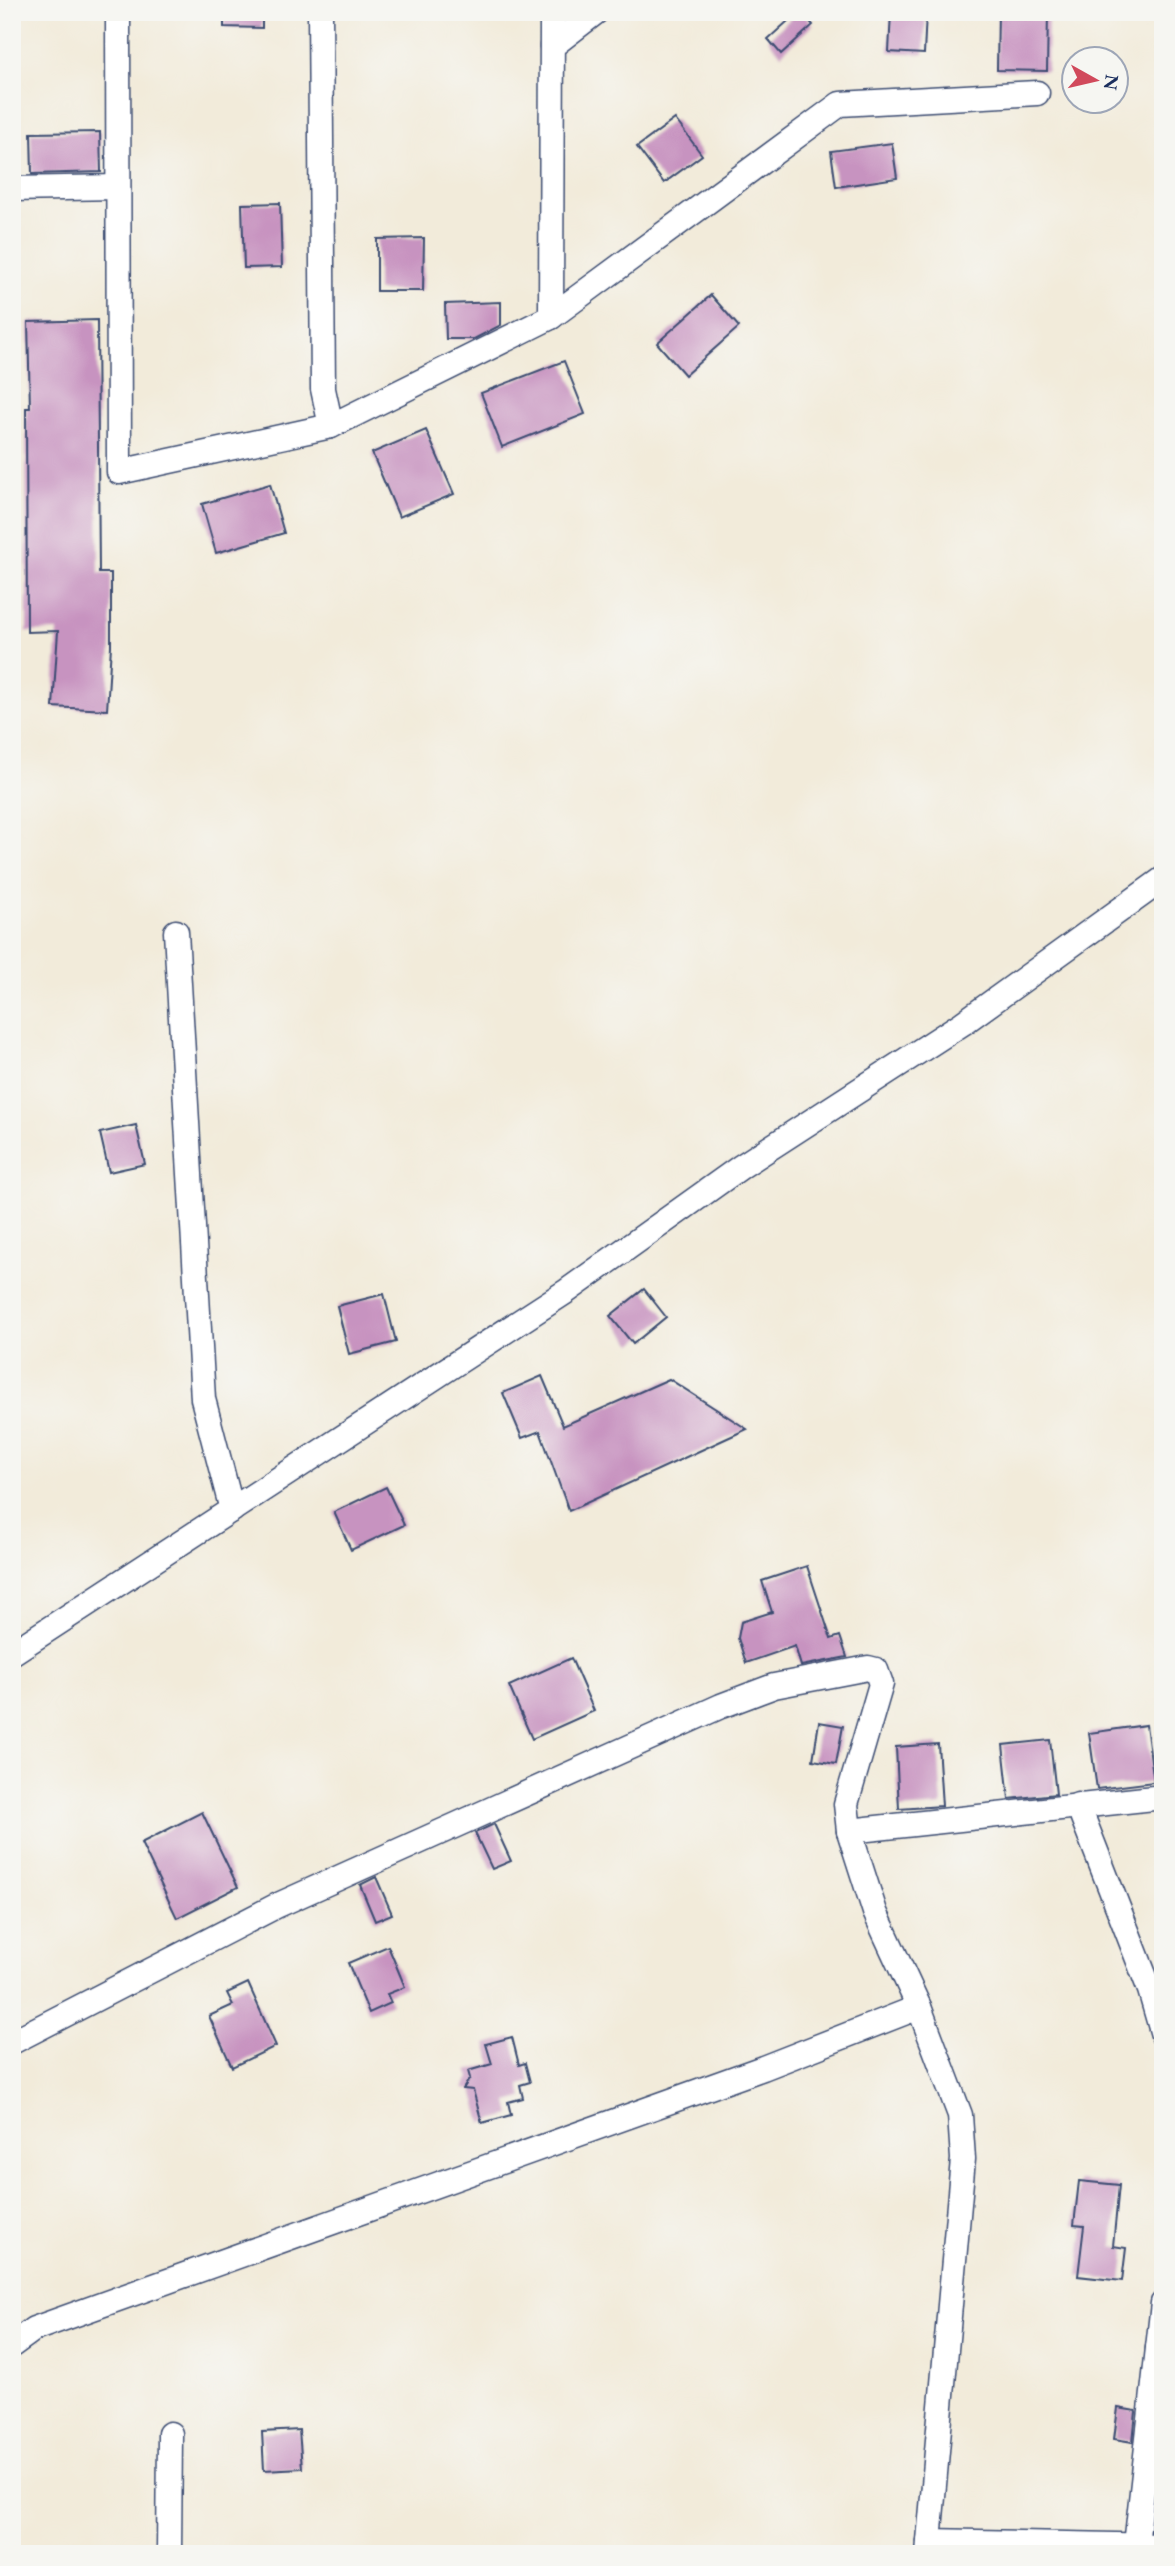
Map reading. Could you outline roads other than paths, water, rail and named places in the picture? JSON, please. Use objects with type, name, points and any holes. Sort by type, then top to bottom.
[{"type":"street","points":[[118,12],[120,472],[331,426],[551,317],[841,104],[1037,93]]},
{"type":"street","points":[[320,12],[323,389],[331,426]]},
{"type":"street","points":[[551,317],[552,12]]},
{"type":"street","points":[[552,46],[596,12]]},
{"type":"street","points":[[12,189],[117,187]]},
{"type":"street","points":[[12,1653],[567,1290],[742,1166],[963,1023],[1163,879]]},
{"type":"street","points":[[176,932],[203,1399],[232,1510]]},
{"type":"street","points":[[12,2042],[276,1906],[720,1706],[774,1686],[868,1668],[876,1670],[881,1684],[846,1804],[849,1831],[875,1912],[919,2007],[960,2115],[963,2159],[929,2548],[1136,2549],[1163,2546]]},
{"type":"street","points":[[849,1831],[1163,1797]]},
{"type":"street","points":[[1078,1805],[1150,1990],[1163,2035]]},
{"type":"street","points":[[12,2345],[34,2329],[763,2068],[919,2007]]},
{"type":"street","points":[[1136,2549],[1163,2303]]},
{"type":"street","points":[[169,2554],[170,2434]]}]
